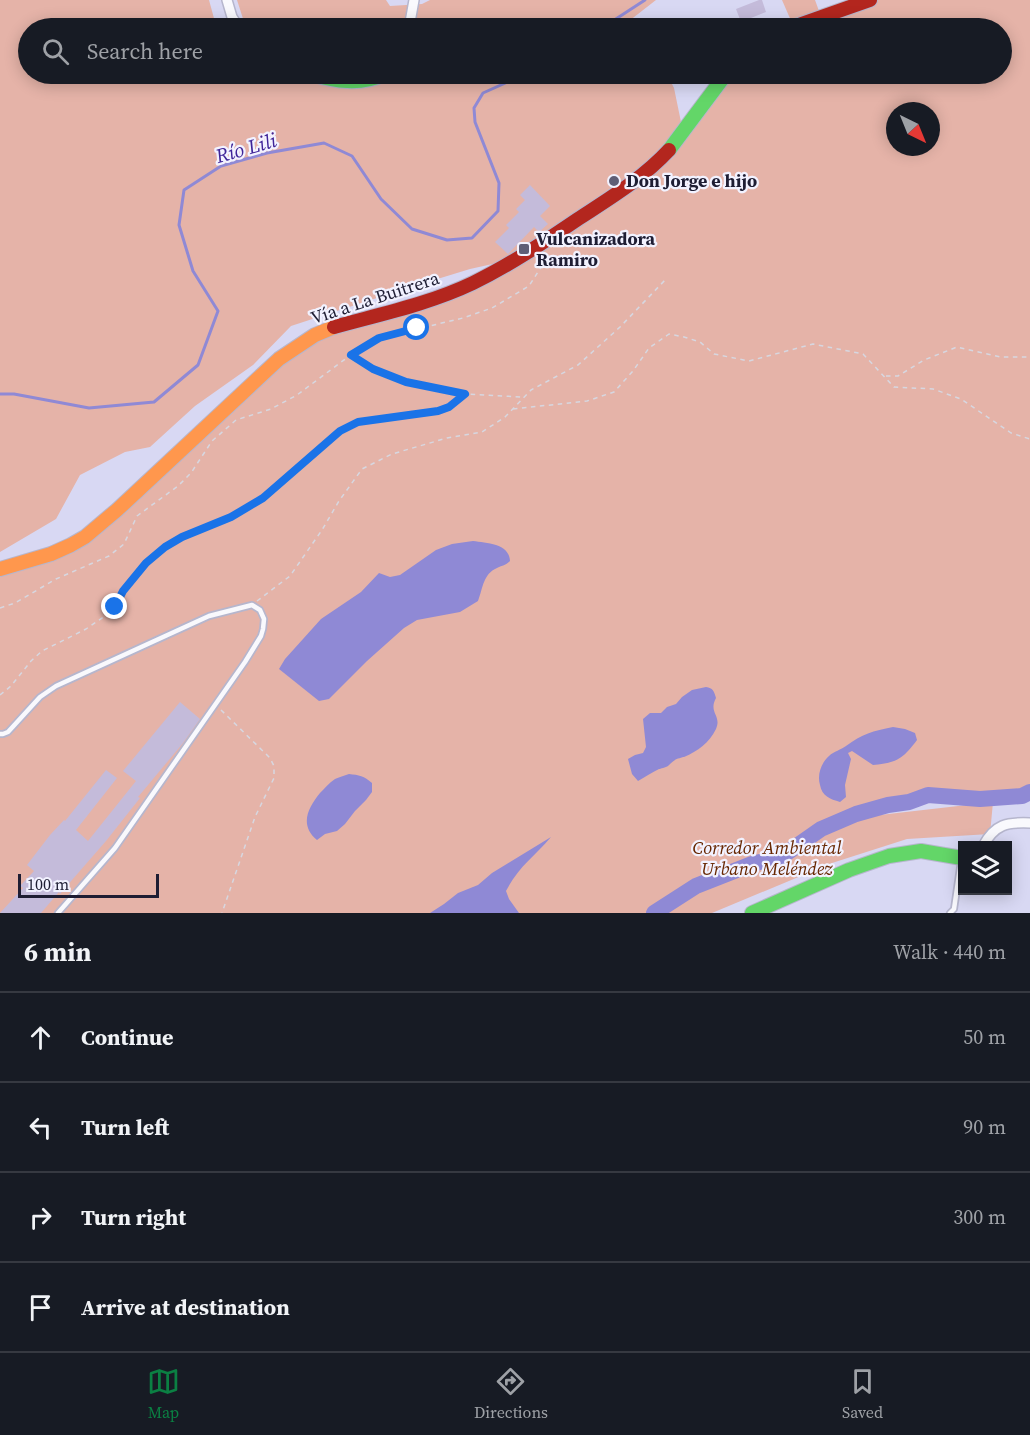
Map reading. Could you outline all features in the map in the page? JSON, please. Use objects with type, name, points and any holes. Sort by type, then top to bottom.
[{"type":"street","points":[[227,0],[233,18]]},
{"type":"street","points":[[411,18],[414,0]]},
{"type":"street","points":[[817,18],[862,1]]},
{"type":"street","name":"Vía a La Buitrera","points":[[0,569],[42,558],[61,550],[99,526],[279,359],[315,335],[334,327],[424,303],[473,283],[514,261],[611,198],[655,165],[671,148],[719,84]]},
{"type":"street","points":[[986,841],[999,827],[1009,823],[1030,823]]},
{"type":"street","points":[[752,913],[889,855],[921,851],[958,857]]},
{"type":"lane","points":[[0,734],[8,732],[40,697],[56,686],[209,616],[252,605],[260,610],[264,619],[261,636],[216,705],[115,848],[58,913]]},
{"type":"lane","points":[[950,913],[954,909],[958,887]]},
{"type":"path","points":[[0,608],[15,603],[56,579],[109,556],[124,544],[137,516],[178,486],[191,473],[212,441],[236,420],[271,409],[379,338],[463,318],[492,308],[529,286],[543,264]]},
{"type":"path","points":[[252,605],[290,576],[362,469],[392,454],[447,438],[482,432],[505,417],[531,390],[578,365],[620,327],[667,278]]},
{"type":"path","points":[[513,409],[587,401],[614,392],[633,372],[649,348],[669,334],[699,342],[714,354],[749,361],[813,344],[863,354],[894,387],[933,389],[961,399],[1011,433],[1030,439]]},
{"type":"path","points":[[884,376],[898,376],[924,360],[957,347],[1000,357],[1030,357]]},
{"type":"path","points":[[351,355],[373,369],[406,382],[465,394],[524,397]]},
{"type":"path","points":[[0,695],[11,687],[31,661],[42,651],[86,629],[105,616],[115,607],[123,591],[146,563],[165,547],[182,537],[231,517],[263,498],[340,431],[358,422],[438,411],[449,407],[465,394]]},
{"type":"path","points":[[216,705],[270,758],[274,766],[274,778],[255,817],[222,913]]},
{"type":"green space","points":[[0,0],[209,0],[214,18],[18,18],[18,84],[672,84],[681,122],[659,152],[629,176],[497,263],[470,269],[291,326],[253,365],[195,406],[150,447],[125,452],[80,475],[56,519],[0,552]]},
{"type":"green space","points":[[237,0],[386,0],[390,6],[422,4],[430,0],[656,0],[633,18],[243,18]]},
{"type":"green space","points":[[782,0],[815,0],[819,11],[803,18],[790,18]]},
{"type":"green space","name":"Corredor Ambiental Urbano Meléndez","points":[[870,0],[1030,0],[1030,792],[1022,796],[980,799],[928,795],[909,802],[856,814],[845,819],[993,802],[990,834],[907,839],[832,863],[712,913],[0,913],[0,569],[61,550],[297,346],[473,283],[637,180],[718,84],[1012,84],[1012,18],[819,18]]},
{"type":"shaded area","points":[[473,541],[501,547],[509,555],[510,561],[489,574],[478,601],[460,612],[417,620],[404,628],[329,699],[319,701],[279,669],[285,659],[321,619],[361,592],[379,573],[390,577],[400,575],[436,550],[452,544]]},
{"type":"shaded area","points":[[706,687],[713,690],[716,698],[713,707],[717,724],[710,738],[694,752],[638,781],[632,774],[628,759],[643,753],[646,747],[643,719],[650,713],[661,713],[692,690]]},
{"type":"shaded area","points":[[893,727],[915,733],[917,740],[907,752],[888,763],[873,765],[852,751],[848,753],[851,759],[845,785],[846,797],[840,802],[825,794],[821,789],[819,773],[829,756],[863,736]]},
{"type":"shaded area","points":[[349,774],[361,776],[372,783],[372,792],[337,831],[325,834],[317,840],[308,828],[309,811],[320,793],[329,784]]},
{"type":"shaded area","points":[[551,837],[521,868],[506,891],[519,913],[430,913],[458,893],[478,885],[492,873]]},
{"type":"building","points":[[762,0],[766,12],[751,18],[739,18],[736,9]]},
{"type":"building","points":[[530,185],[550,206],[540,216],[548,224],[539,232],[534,227],[508,254],[495,242],[509,228],[506,225],[519,212],[516,209],[525,200],[520,195]]},
{"type":"building","points":[[180,702],[200,719],[106,841],[41,913],[0,913],[23,888],[20,886],[34,871],[27,865],[106,770],[117,778],[76,830],[88,841],[136,781],[123,771]]},
{"type":"waterway","name":"Río Lili","points":[[617,18],[645,0]]},
{"type":"waterway","name":"Río Lili","points":[[0,394],[14,394],[89,408],[154,402],[198,365],[218,311],[193,271],[179,225],[184,190],[221,166],[267,153],[324,143],[352,156],[381,199],[412,229],[447,240],[472,238],[498,211],[499,183],[475,122],[474,108],[483,93],[503,84]]},
{"type":"waterway","points":[[654,913],[696,886],[752,864],[781,857],[821,829],[856,814],[909,802],[928,795],[980,799],[1022,796],[1030,792]]},
{"type":"traffic: fast","points":[[669,150],[718,84]]},
{"type":"traffic: fast","points":[[752,913],[849,870],[889,856],[921,851],[958,857]]},
{"type":"traffic: slow","points":[[0,569],[51,554],[85,537],[279,359],[315,335],[334,327]]},
{"type":"traffic: jam","points":[[819,18],[870,0]]},
{"type":"traffic: jam","points":[[334,327],[422,303],[487,276],[527,253],[614,196],[648,170],[669,150]]},
{"type":"place","name":"Don Jorge e hijo","points":[[614,181]]},
{"type":"place","name":"Vulcanizadora Ramiro","points":[[524,249]]},
{"type":"route","points":[[115,607],[123,591],[146,563],[165,547],[182,537],[231,517],[263,498],[340,431],[358,422],[438,411],[449,407],[465,394],[406,382],[373,369],[351,355],[379,338],[417,328]]}]
